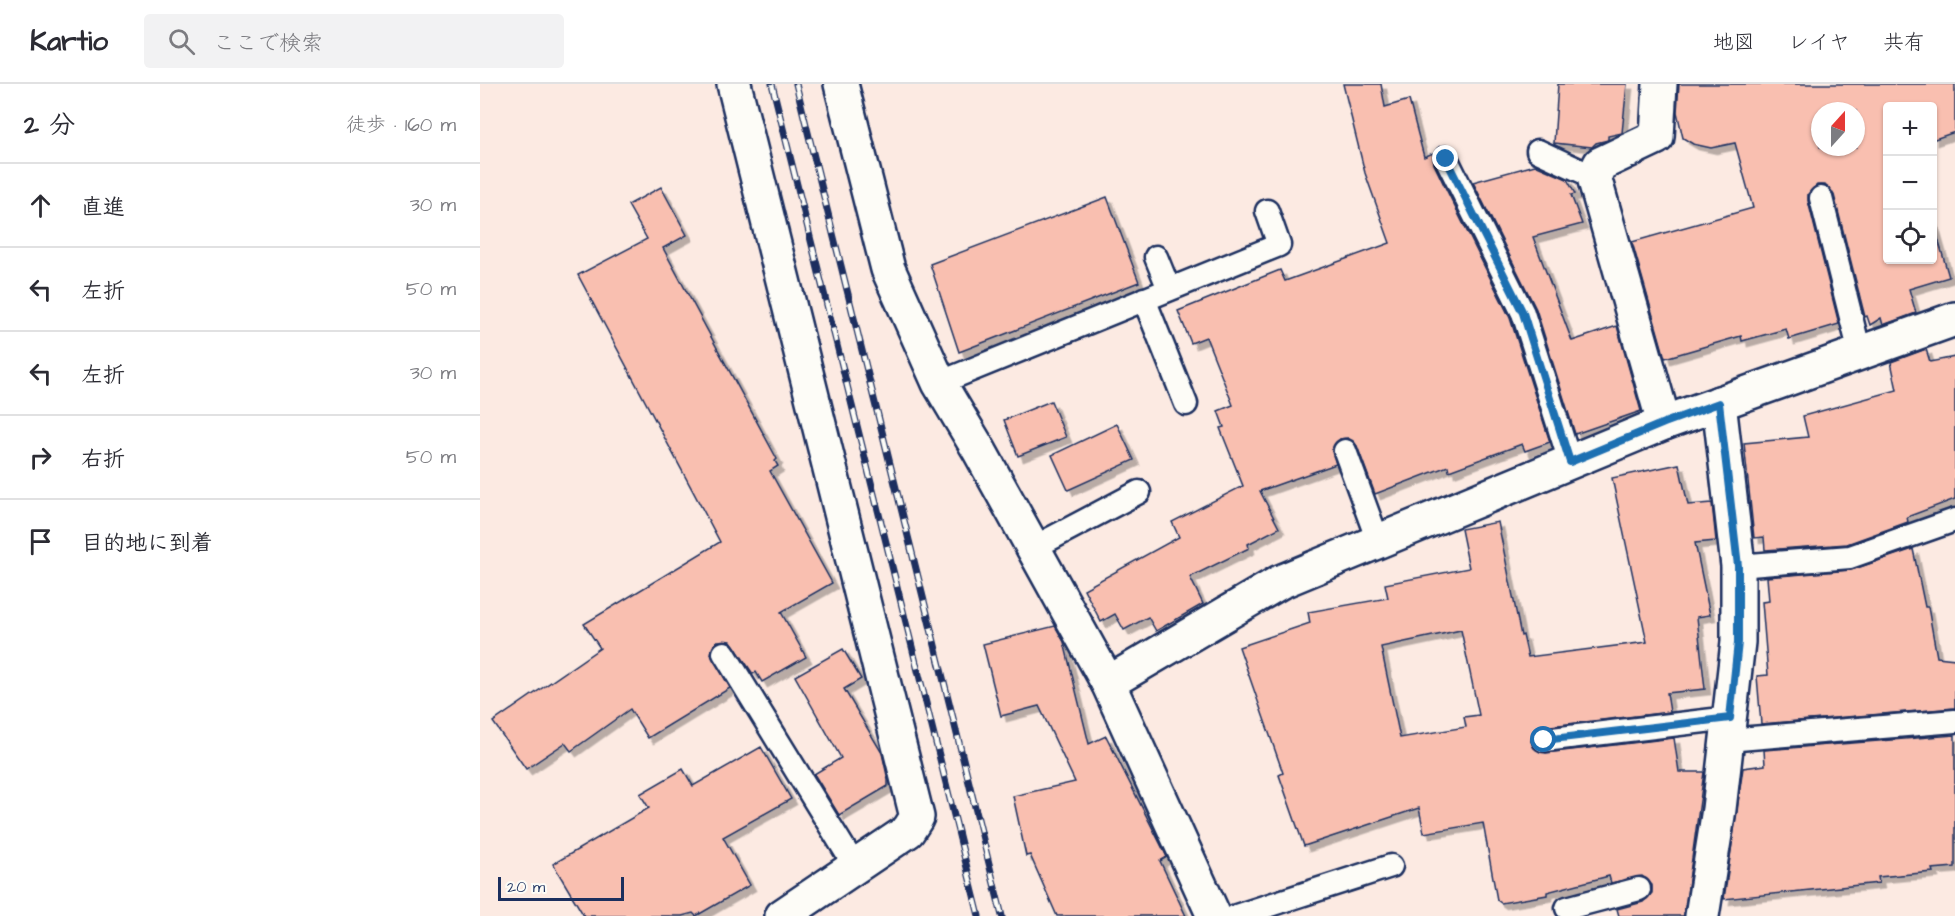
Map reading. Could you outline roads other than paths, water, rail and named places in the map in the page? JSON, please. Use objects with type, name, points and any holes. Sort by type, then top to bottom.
[{"type":"street","points":[[734,84],[917,817],[908,831],[782,916]]},
{"type":"street","points":[[841,84],[888,269],[939,383],[1108,683],[1214,916]]},
{"type":"street","points":[[1660,84],[1657,137],[1600,164],[1594,177],[1664,423]]},
{"type":"street","points":[[1108,683],[1280,582],[1664,423],[1955,319]]},
{"type":"street","points":[[1702,916],[1729,729],[1738,642],[1738,566],[1719,403]]},
{"type":"lane","points":[[1538,151],[1594,177]]},
{"type":"lane","points":[[1446,159],[1523,313],[1570,462]]},
{"type":"lane","points":[[1821,198],[1860,352]]},
{"type":"lane","points":[[939,383],[1279,245],[1267,211]]},
{"type":"lane","points":[[1156,257],[1168,289]]},
{"type":"lane","points":[[1144,299],[1186,404]]},
{"type":"lane","points":[[1345,450],[1378,542]]},
{"type":"lane","points":[[1033,548],[1139,492]]},
{"type":"lane","points":[[1738,566],[1850,557],[1955,520]]},
{"type":"lane","points":[[724,653],[856,868]]},
{"type":"lane","points":[[1544,740],[1729,729],[1955,721]]},
{"type":"lane","points":[[1236,916],[1391,866]]},
{"type":"lane","points":[[1567,908],[1604,907],[1639,889]]},
{"type":"railway","points":[[772,84],[979,916]]},
{"type":"railway","points":[[796,84],[1002,916]]}]
